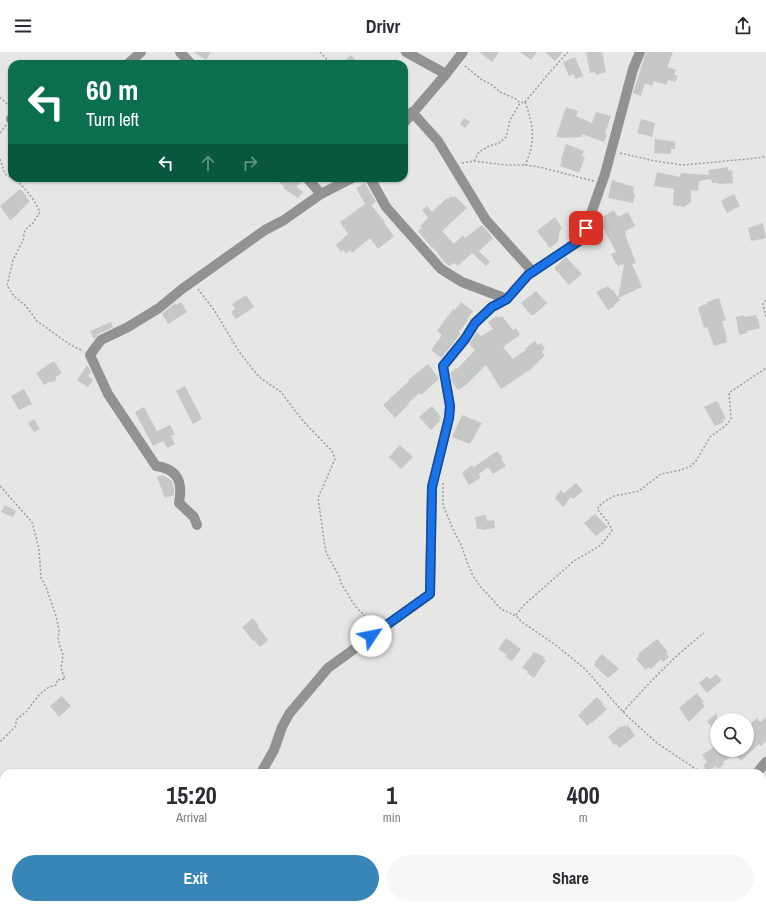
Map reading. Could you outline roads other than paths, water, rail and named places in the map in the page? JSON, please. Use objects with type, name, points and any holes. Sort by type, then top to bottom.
[{"type":"street","points":[[132,60],[141,52]]},
{"type":"street","points":[[180,52],[187,60]]},
{"type":"street","points":[[406,52],[446,74]]},
{"type":"street","points":[[408,118],[463,52]]},
{"type":"street","points":[[263,769],[274,750],[289,714],[328,668],[430,594],[432,487],[449,418],[450,406],[443,366],[465,339],[475,323],[492,307],[507,299],[528,275],[582,239],[601,184],[633,69],[640,52]]},
{"type":"street","points":[[412,112],[433,134],[486,220],[533,272]]},
{"type":"street","points":[[310,182],[321,194]]},
{"type":"street","points":[[196,525],[194,517],[179,503],[181,494],[180,484],[175,474],[166,467],[156,466],[108,394],[90,355],[101,340],[128,327],[159,308],[182,289],[265,230],[284,220],[321,194],[344,182]]},
{"type":"street","points":[[372,182],[386,206],[441,269],[462,282],[507,299]]}]
